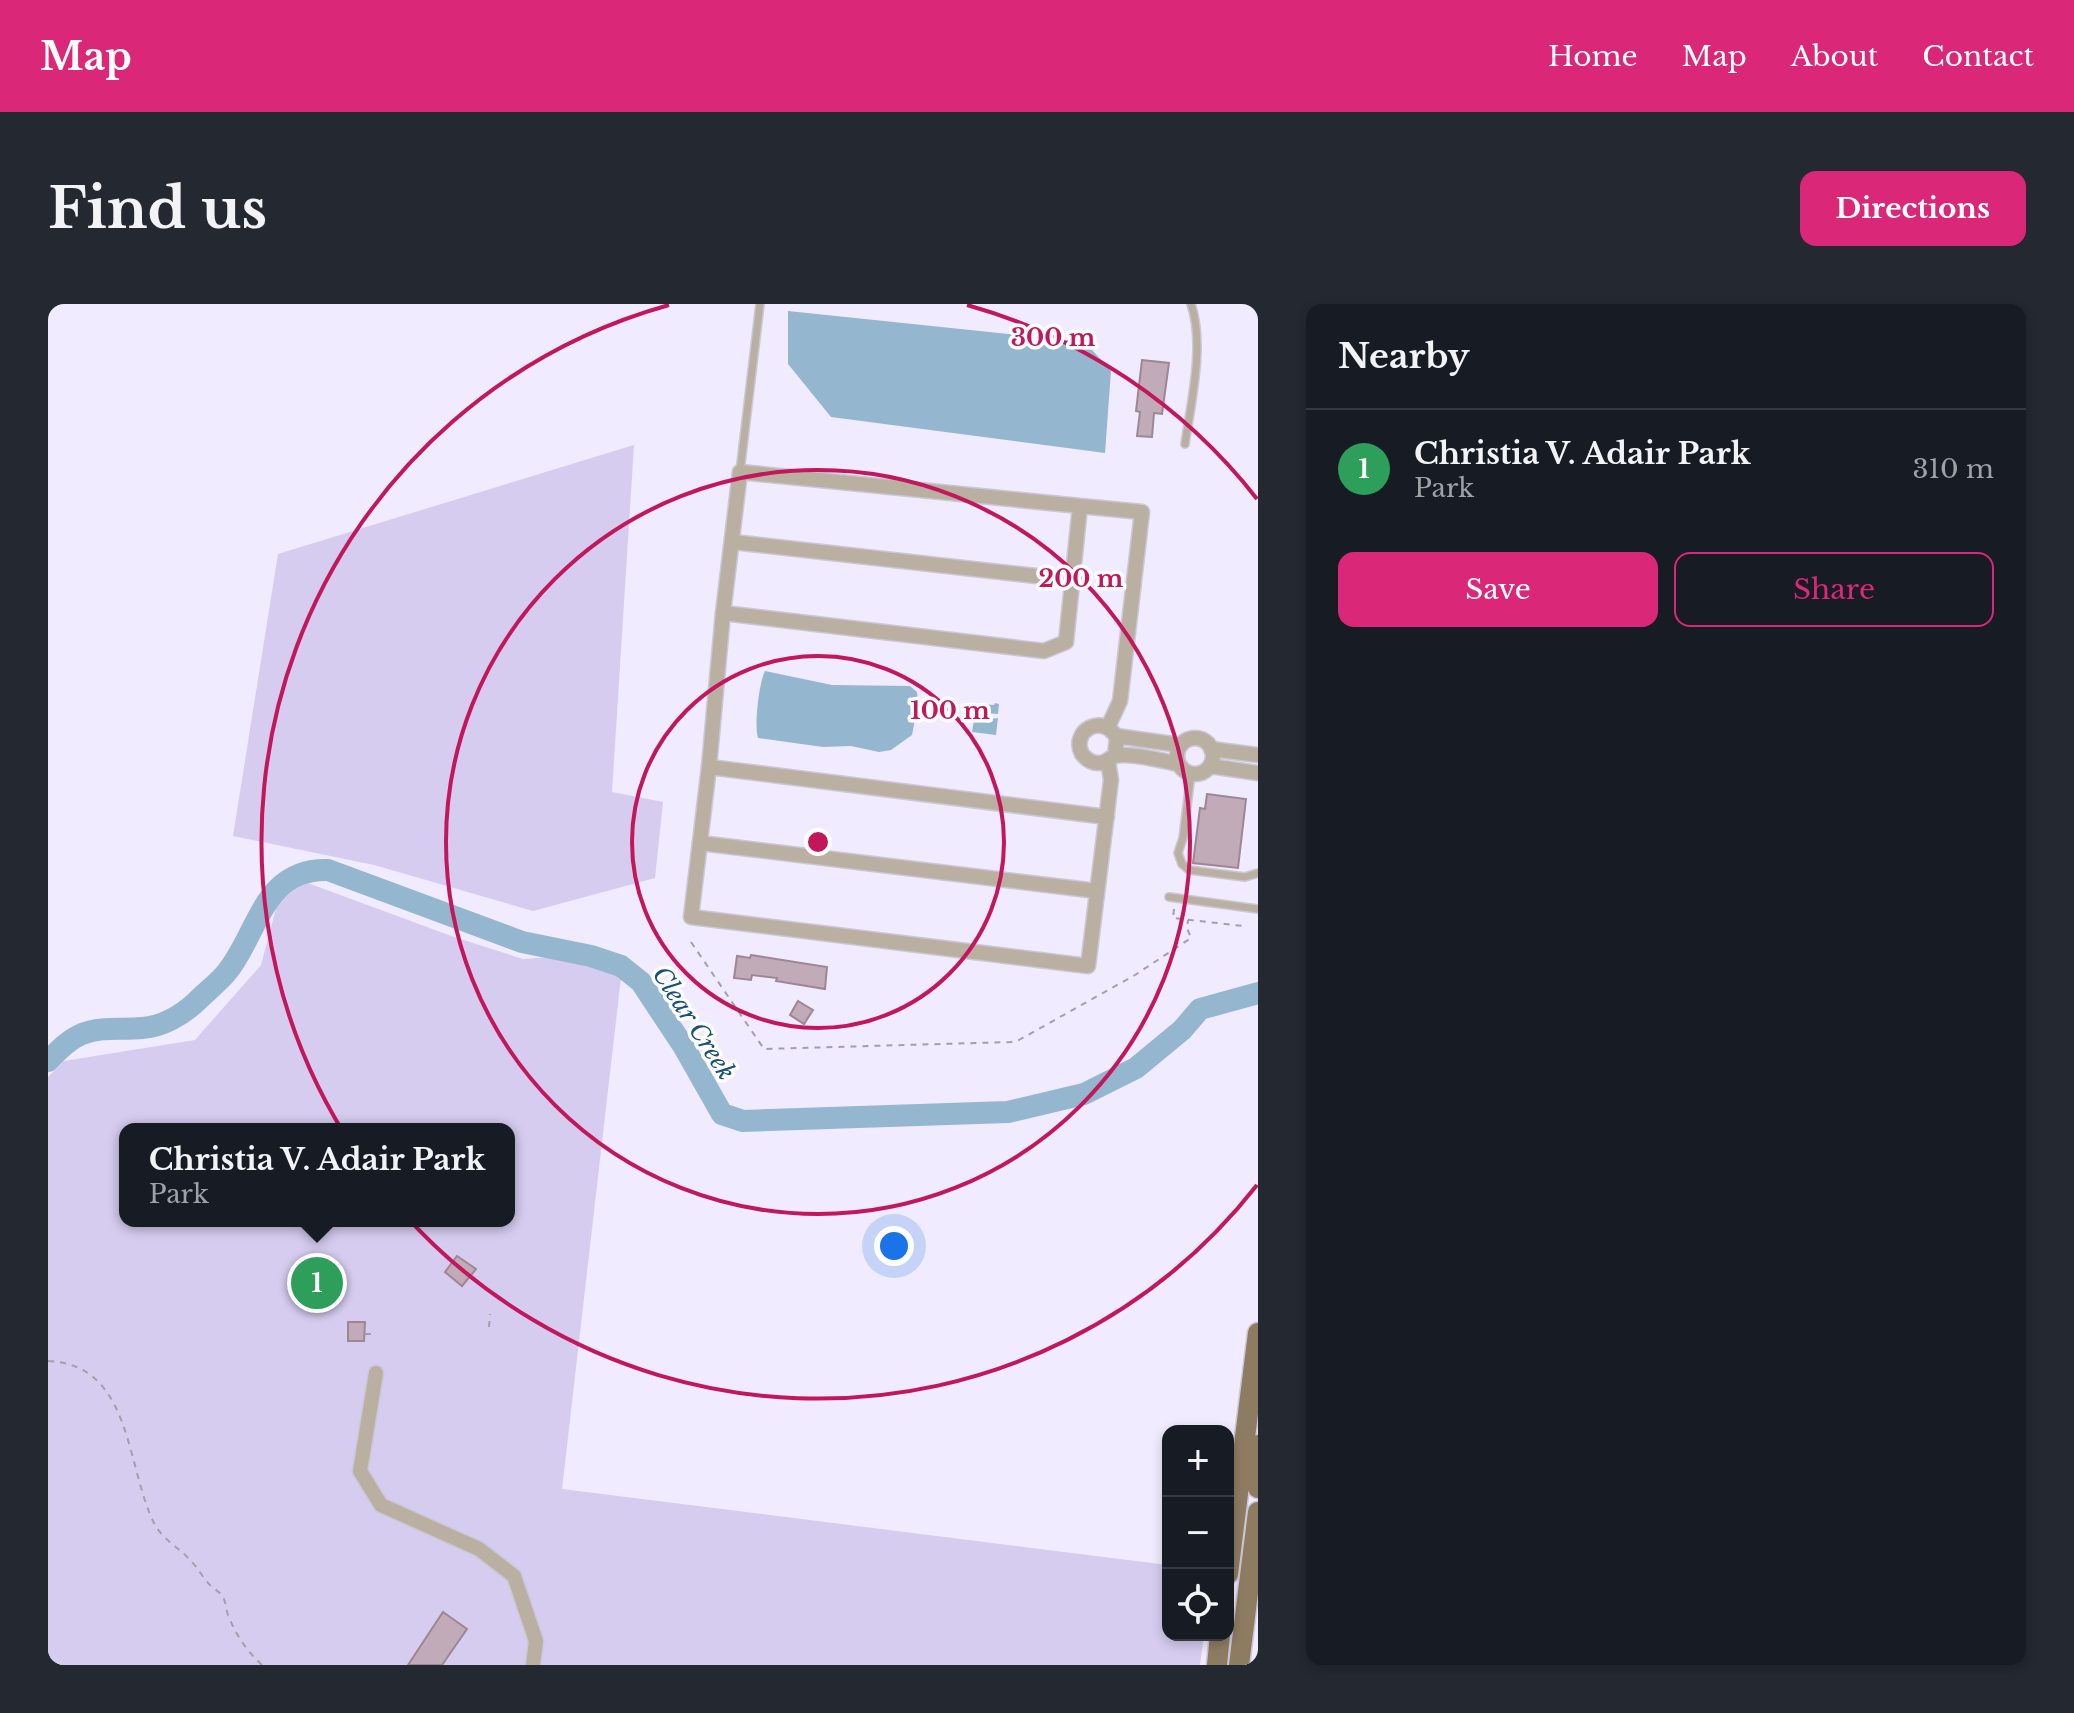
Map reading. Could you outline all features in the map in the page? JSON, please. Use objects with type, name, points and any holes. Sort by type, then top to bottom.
[{"type":"main road","points":[[1229,1569],[1257,1343]]},
{"type":"main road","points":[[1258,1445],[1255,1480],[1258,1488]]},
{"type":"main road","points":[[1239,1665],[1258,1512]]},
{"type":"main road","points":[[1217,1665],[1219,1641]]},
{"type":"street","points":[[740,472],[1142,512],[1120,701],[1112,732],[1118,744],[1111,758],[1107,817],[1088,966],[691,917],[740,472]]},
{"type":"street","points":[[723,613],[1044,651],[1066,642],[1080,506]]},
{"type":"street","points":[[733,542],[1072,580]]},
{"type":"street","points":[[1092,727],[1180,745],[1195,738],[1206,741],[1213,757],[1210,766],[1204,772],[1191,774],[1178,764],[1111,758],[1098,763],[1086,758],[1080,741],[1092,727]]},
{"type":"street","points":[[1178,764],[1180,745]]},
{"type":"street","points":[[1211,749],[1258,755]]},
{"type":"street","points":[[1210,766],[1258,773]]},
{"type":"street","points":[[709,767],[1107,817]]},
{"type":"street","points":[[700,843],[1097,891]]},
{"type":"street","points":[[376,1373],[360,1471],[381,1505],[479,1549],[514,1576],[536,1641],[533,1665]]},
{"type":"lane","points":[[740,472],[760,304]]},
{"type":"lane","points":[[1185,444],[1197,345],[1197,328],[1191,304]]},
{"type":"lane","points":[[1191,774],[1183,838],[1178,847],[1182,864],[1189,870],[1245,877],[1258,873]]},
{"type":"lane","points":[[1169,897],[1258,909]]},
{"type":"path","points":[[1175,906],[1173,918],[1243,926]]},
{"type":"path","points":[[691,942],[760,1045],[769,1049],[1015,1042],[1135,975],[1191,938],[1188,920]]},
{"type":"path","points":[[489,1327],[490,1314]]},
{"type":"path","points":[[365,1334],[374,1334]]},
{"type":"path","points":[[48,1361],[68,1363],[79,1368],[97,1379],[109,1393],[119,1411],[141,1489],[157,1529],[189,1558],[221,1594],[242,1644],[262,1665]]},
{"type":"shaded area","points":[[634,445],[612,792],[663,802],[655,878],[533,911],[374,865],[233,836],[278,554]]},
{"type":"shaded area","points":[[297,879],[523,959],[571,956],[622,969],[562,1489],[1162,1564],[1162,1641],[1203,1641],[1200,1665],[48,1665],[48,1077],[64,1061],[195,1040],[261,965],[278,901]]},
{"type":"water","points":[[788,311],[1085,342],[1111,371],[1105,453],[831,417],[788,364]]},
{"type":"water","points":[[765,671],[832,685],[910,686],[917,692],[918,703],[912,735],[891,750],[879,752],[851,746],[823,747],[758,738],[758,704]]},
{"type":"water","points":[[981,704],[999,704],[998,714],[986,713],[985,722],[998,718],[996,735],[972,732],[976,708]]},
{"type":"building","points":[[1142,360],[1169,363],[1162,414],[1154,413],[1152,437],[1137,436],[1140,412],[1136,411]]},
{"type":"building","points":[[1207,794],[1246,799],[1238,868],[1193,863],[1200,808],[1205,809]]},
{"type":"building","points":[[751,955],[827,967],[825,989],[776,981],[777,978],[752,975],[751,980],[734,978],[737,956],[750,958]]},
{"type":"building","points":[[798,1001],[813,1010],[804,1024],[790,1015]]},
{"type":"building","points":[[457,1256],[476,1269],[462,1286],[445,1272]]},
{"type":"building","points":[[348,1322],[365,1322],[364,1341],[348,1341]]},
{"type":"building","points":[[443,1612],[467,1629],[442,1665],[408,1665]]},
{"type":"waterway","name":"Clear Creek","points":[[48,1061],[82,1034],[104,1029],[149,1027],[171,1020],[227,972],[276,891],[289,879],[306,872],[328,870],[522,942],[591,956],[621,966],[641,982],[684,1047],[722,1114],[743,1121],[1008,1112],[1084,1094],[1136,1068],[1182,1030],[1200,1009],[1258,993]]},
{"type":"place","name":"Christia V. Adair Park","points":[[317,1283]]}]
